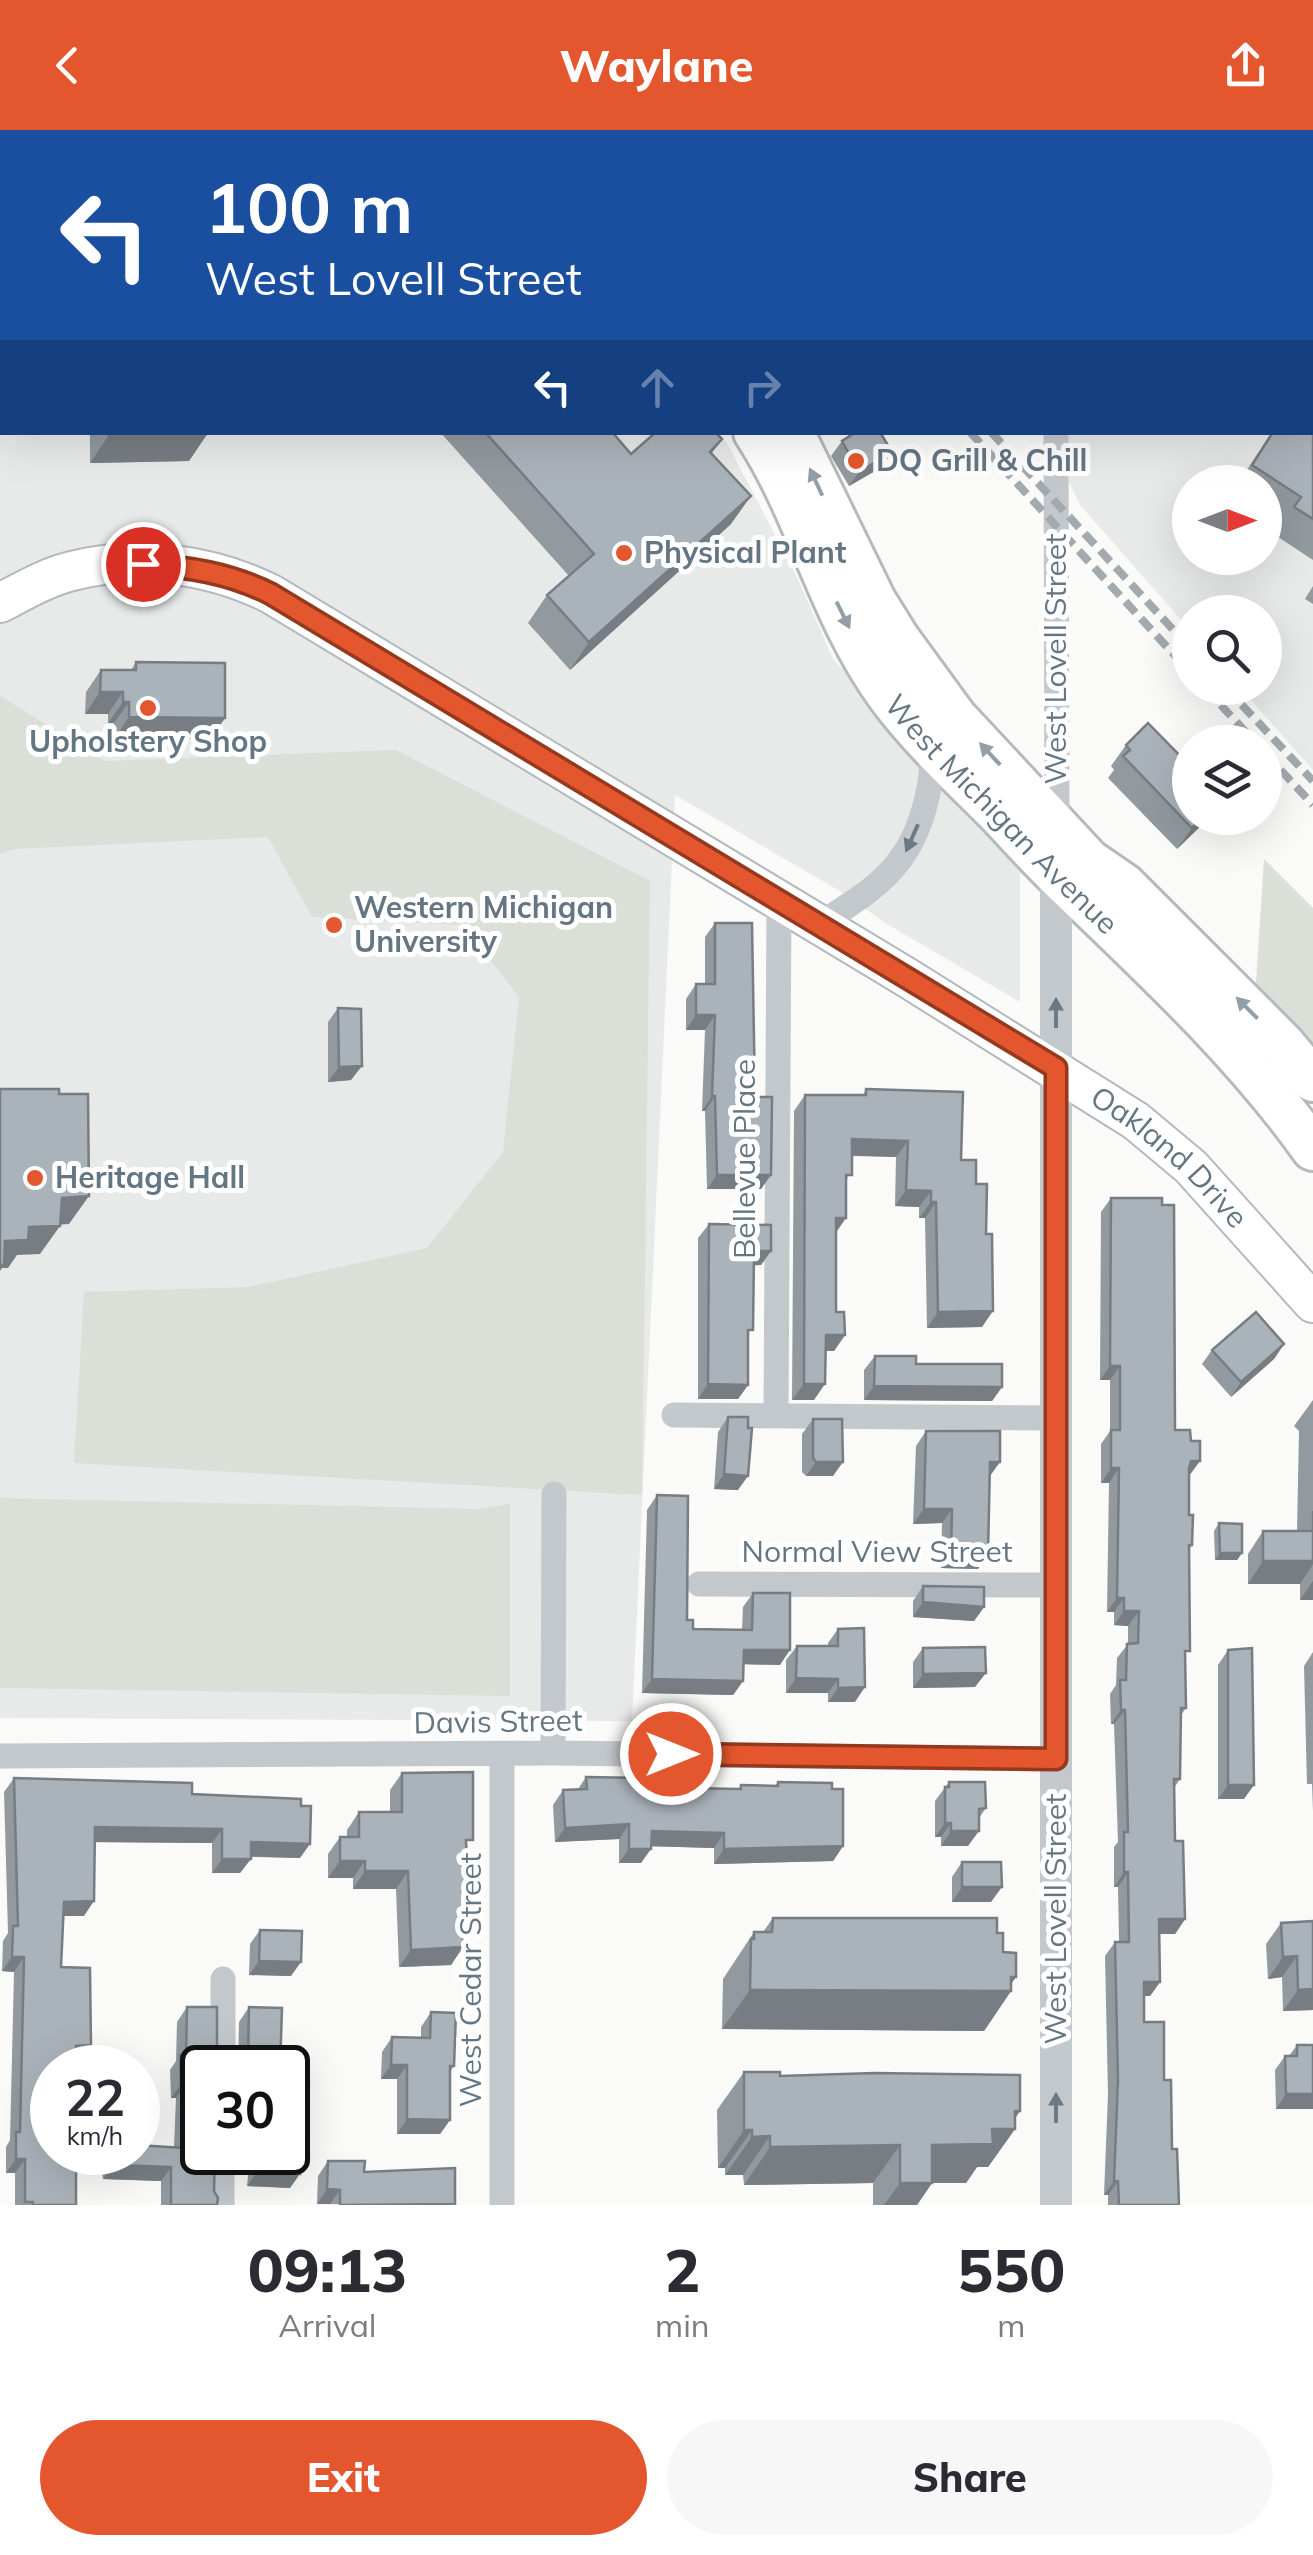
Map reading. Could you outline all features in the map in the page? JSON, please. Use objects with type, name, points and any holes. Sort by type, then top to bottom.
[{"type":"main road","name":"West Michigan Avenue","points":[[756,435],[854,639],[888,694],[944,732],[1057,824],[1089,861],[1124,885],[1283,1044],[1313,1080]]},
{"type":"main road","name":"West Michigan Avenue","points":[[793,435],[944,732],[1056,875],[1215,1031],[1278,1100],[1313,1149]]},
{"type":"main road","name":"Oakland Drive","points":[[0,603],[41,582],[93,567],[143,564],[198,568],[243,580],[819,924],[1136,1121],[1191,1167],[1313,1303]]},
{"type":"street","name":"West Lovell Street","points":[[1056,435],[1056,2205]]},
{"type":"street","points":[[819,924],[867,895],[890,875],[912,843],[944,732]]},
{"type":"street","name":"Bellevue Place","points":[[776,1416],[779,902]]},
{"type":"street","points":[[674,1415],[1055,1418]]},
{"type":"street","points":[[553,1753],[554,1494]]},
{"type":"street","name":"Normal View Street","points":[[699,1584],[1055,1586]]},
{"type":"street","name":"Davis Street","points":[[0,1756],[553,1753],[1056,1759]]},
{"type":"street","name":"West Cedar Street","points":[[502,1755],[502,2205]]},
{"type":"street","points":[[222,2045],[223,1979]]},
{"type":"street","points":[[222,2175],[222,2205]]},
{"type":"shaded area","name":"Western Michigan University","points":[[0,435],[720,435],[799,581],[833,659],[1020,857],[1020,1002],[675,795],[632,1721],[0,1718]]},
{"type":"shaded area","points":[[1056,435],[1313,435],[1313,770],[1282,735],[1282,725],[1273,725],[1255,705],[1282,705],[1282,595],[1172,595],[1172,610],[1080,505],[1056,456]]},
{"type":"shaded area","points":[[0,696],[105,761],[396,750],[650,881],[642,1495],[74,1463],[84,1292],[248,1287],[427,1248],[503,1152],[519,997],[463,925],[312,917],[268,837],[14,849],[0,854]]},
{"type":"shaded area","points":[[1264,859],[1313,908],[1313,1080],[1254,1014]]},
{"type":"shaded area","points":[[0,1498],[477,1509],[510,1504],[510,1696],[0,1688]]},
{"type":"building","name":"Physical Plant","points":[[488,435],[615,435],[631,454],[653,435],[718,435],[722,439],[710,452],[751,496],[589,642],[547,595],[594,554]]},
{"type":"building","points":[[851,435],[882,435],[892,452],[859,472],[842,441]]},
{"type":"building","points":[[1271,435],[1313,435],[1313,519],[1294,507],[1301,497],[1282,485],[1282,465],[1252,465]]},
{"type":"building","points":[[136,662],[225,663],[225,718],[129,717],[129,702],[123,702],[123,692],[100,692],[101,670],[136,670]]},
{"type":"building","points":[[1148,723],[1172,748],[1172,807],[1123,756],[1130,750],[1126,745]]},
{"type":"building","points":[[715,923],[752,923],[755,1097],[772,1097],[771,1175],[717,1175],[712,1096],[715,1015],[696,1015],[696,984],[715,984]]},
{"type":"building","points":[[338,1008],[361,1009],[362,1066],[339,1067]]},
{"type":"building","name":"Heritage Hall","points":[[0,1089],[59,1089],[59,1094],[88,1094],[89,1196],[62,1198],[60,1226],[29,1227],[28,1240],[5,1241],[4,1265],[0,1265]]},
{"type":"building","points":[[866,1089],[963,1092],[961,1160],[976,1160],[976,1184],[987,1184],[986,1234],[992,1234],[993,1311],[938,1312],[936,1202],[931,1202],[931,1191],[906,1190],[908,1141],[852,1139],[852,1175],[846,1175],[846,1218],[836,1218],[836,1312],[844,1312],[845,1335],[826,1335],[825,1384],[804,1384],[805,1095],[866,1095]]},
{"type":"building","points":[[1111,1198],[1162,1198],[1162,1205],[1174,1205],[1175,1430],[1190,1430],[1191,1441],[1200,1441],[1200,1461],[1191,1461],[1189,1468],[1189,1515],[1193,1515],[1189,1545],[1190,1651],[1185,1651],[1186,1708],[1181,1708],[1180,1779],[1174,1779],[1175,1841],[1183,1841],[1185,1919],[1159,1919],[1160,1982],[1144,1982],[1144,2022],[1164,2022],[1164,2080],[1171,2080],[1172,2149],[1177,2149],[1179,2205],[1119,2205],[1118,2181],[1114,2181],[1118,2080],[1115,1942],[1129,1942],[1128,1872],[1124,1872],[1124,1832],[1128,1832],[1125,1710],[1121,1710],[1120,1680],[1126,1680],[1127,1644],[1138,1643],[1139,1611],[1124,1611],[1124,1598],[1117,1598],[1119,1468],[1111,1468],[1111,1430],[1120,1430],[1120,1366],[1110,1366]]},
{"type":"building","points":[[709,1224],[771,1225],[771,1251],[755,1251],[754,1255],[748,1385],[708,1384]]},
{"type":"building","points":[[1256,1312],[1284,1344],[1241,1382],[1212,1350]]},
{"type":"building","points":[[875,1356],[916,1356],[916,1364],[1002,1364],[1002,1387],[874,1386]]},
{"type":"building","points":[[728,1417],[748,1417],[748,1428],[752,1428],[748,1476],[724,1474]]},
{"type":"building","points":[[813,1419],[842,1419],[843,1462],[816,1462],[813,1458]]},
{"type":"building","points":[[926,1431],[1000,1431],[1000,1462],[990,1462],[988,1554],[951,1554],[952,1509],[924,1509]]},
{"type":"building","points":[[657,1495],[688,1496],[687,1620],[693,1620],[693,1629],[752,1630],[753,1593],[790,1593],[790,1650],[744,1650],[743,1681],[652,1679]]},
{"type":"building","points":[[1219,1523],[1242,1524],[1242,1553],[1220,1553]]},
{"type":"building","points":[[1263,1531],[1313,1531],[1313,1561],[1263,1561]]},
{"type":"building","points":[[923,1586],[984,1587],[984,1607],[923,1602]]},
{"type":"building","points":[[864,1628],[865,1687],[838,1688],[838,1679],[796,1678],[797,1646],[838,1646],[838,1629]]},
{"type":"building","points":[[985,1647],[986,1673],[923,1674],[923,1648]]},
{"type":"building","points":[[1252,1648],[1254,1785],[1228,1785],[1228,1650]]},
{"type":"building","points":[[473,1772],[473,1840],[466,1840],[468,1897],[463,1897],[463,1947],[411,1950],[408,1871],[365,1871],[365,1861],[340,1861],[340,1837],[359,1837],[359,1812],[402,1812],[402,1773]]},
{"type":"building","points":[[586,1777],[644,1778],[644,1793],[684,1794],[684,1788],[832,1783],[832,1789],[843,1789],[843,1846],[724,1849],[724,1833],[652,1831],[651,1849],[629,1849],[629,1824],[565,1828],[563,1790],[587,1789]]},
{"type":"building","points":[[14,1778],[192,1783],[192,1794],[301,1799],[301,1806],[311,1806],[310,1844],[251,1842],[251,1859],[222,1859],[222,1829],[95,1827],[94,1901],[64,1902],[61,1967],[90,1968],[91,2045],[30,2045],[30,2175],[76,2175],[76,2205],[25,2202],[25,2159],[16,2159],[24,1957],[12,1957],[13,1926],[18,1926]]},
{"type":"building","points":[[949,1782],[985,1782],[986,1808],[979,1809],[979,1831],[951,1831],[951,1823],[945,1823],[945,1787],[949,1787]]},
{"type":"building","points":[[962,1862],[1001,1862],[1002,1887],[962,1887]]},
{"type":"building","points":[[773,1918],[997,1918],[997,1933],[1003,1933],[1003,1952],[1016,1953],[1016,1977],[1011,1977],[1011,1991],[750,1990],[751,1939],[754,1932],[772,1932]]},
{"type":"building","points":[[1313,1921],[1313,1989],[1298,1990],[1297,1956],[1283,1957],[1281,1923]]},
{"type":"building","points":[[260,1930],[302,1931],[301,1962],[259,1961]]},
{"type":"building","points":[[187,2007],[217,2007],[217,2045],[186,2045]]},
{"type":"building","points":[[249,2007],[282,2008],[281,2045],[248,2045]]},
{"type":"building","points":[[431,2012],[456,2013],[454,2066],[450,2066],[450,2120],[407,2119],[407,2065],[391,2065],[392,2037],[430,2038]]},
{"type":"building","points":[[1297,2045],[1313,2045],[1313,2094],[1286,2094],[1285,2056],[1297,2056]]},
{"type":"building","points":[[744,2072],[780,2072],[780,2076],[1020,2075],[1020,2111],[1015,2111],[1015,2129],[992,2129],[993,2144],[932,2145],[932,2183],[900,2183],[900,2145],[770,2147],[770,2136],[752,2137],[752,2130],[744,2130]]},
{"type":"building","points":[[160,2146],[180,2148],[180,2175],[214,2175],[217,2205],[171,2205],[171,2167],[160,2167]]},
{"type":"building","points":[[328,2161],[365,2161],[364,2172],[455,2168],[455,2204],[340,2205],[340,2190],[327,2189]]},
{"type":"railway","points":[[973,435],[1172,652]]},
{"type":"railway","points":[[994,435],[1172,628]]},
{"type":"railway","points":[[1221,705],[1239,725]]},
{"type":"railway","points":[[1242,705],[1313,781]]},
{"type":"railway","points":[[1282,771],[1313,805]]},
{"type":"place","name":"DQ Grill & Chill","points":[[856,461]]},
{"type":"place","name":"Physical Plant","points":[[624,553]]},
{"type":"place","name":"Upholstery Shop","points":[[148,708]]},
{"type":"place","name":"Western Michigan University","points":[[334,925]]},
{"type":"place","name":"Heritage Hall","points":[[35,1178]]},
{"type":"route","points":[[143,564],[198,568],[243,580],[271,594],[1056,1068],[1056,1759],[671,1754]]}]
